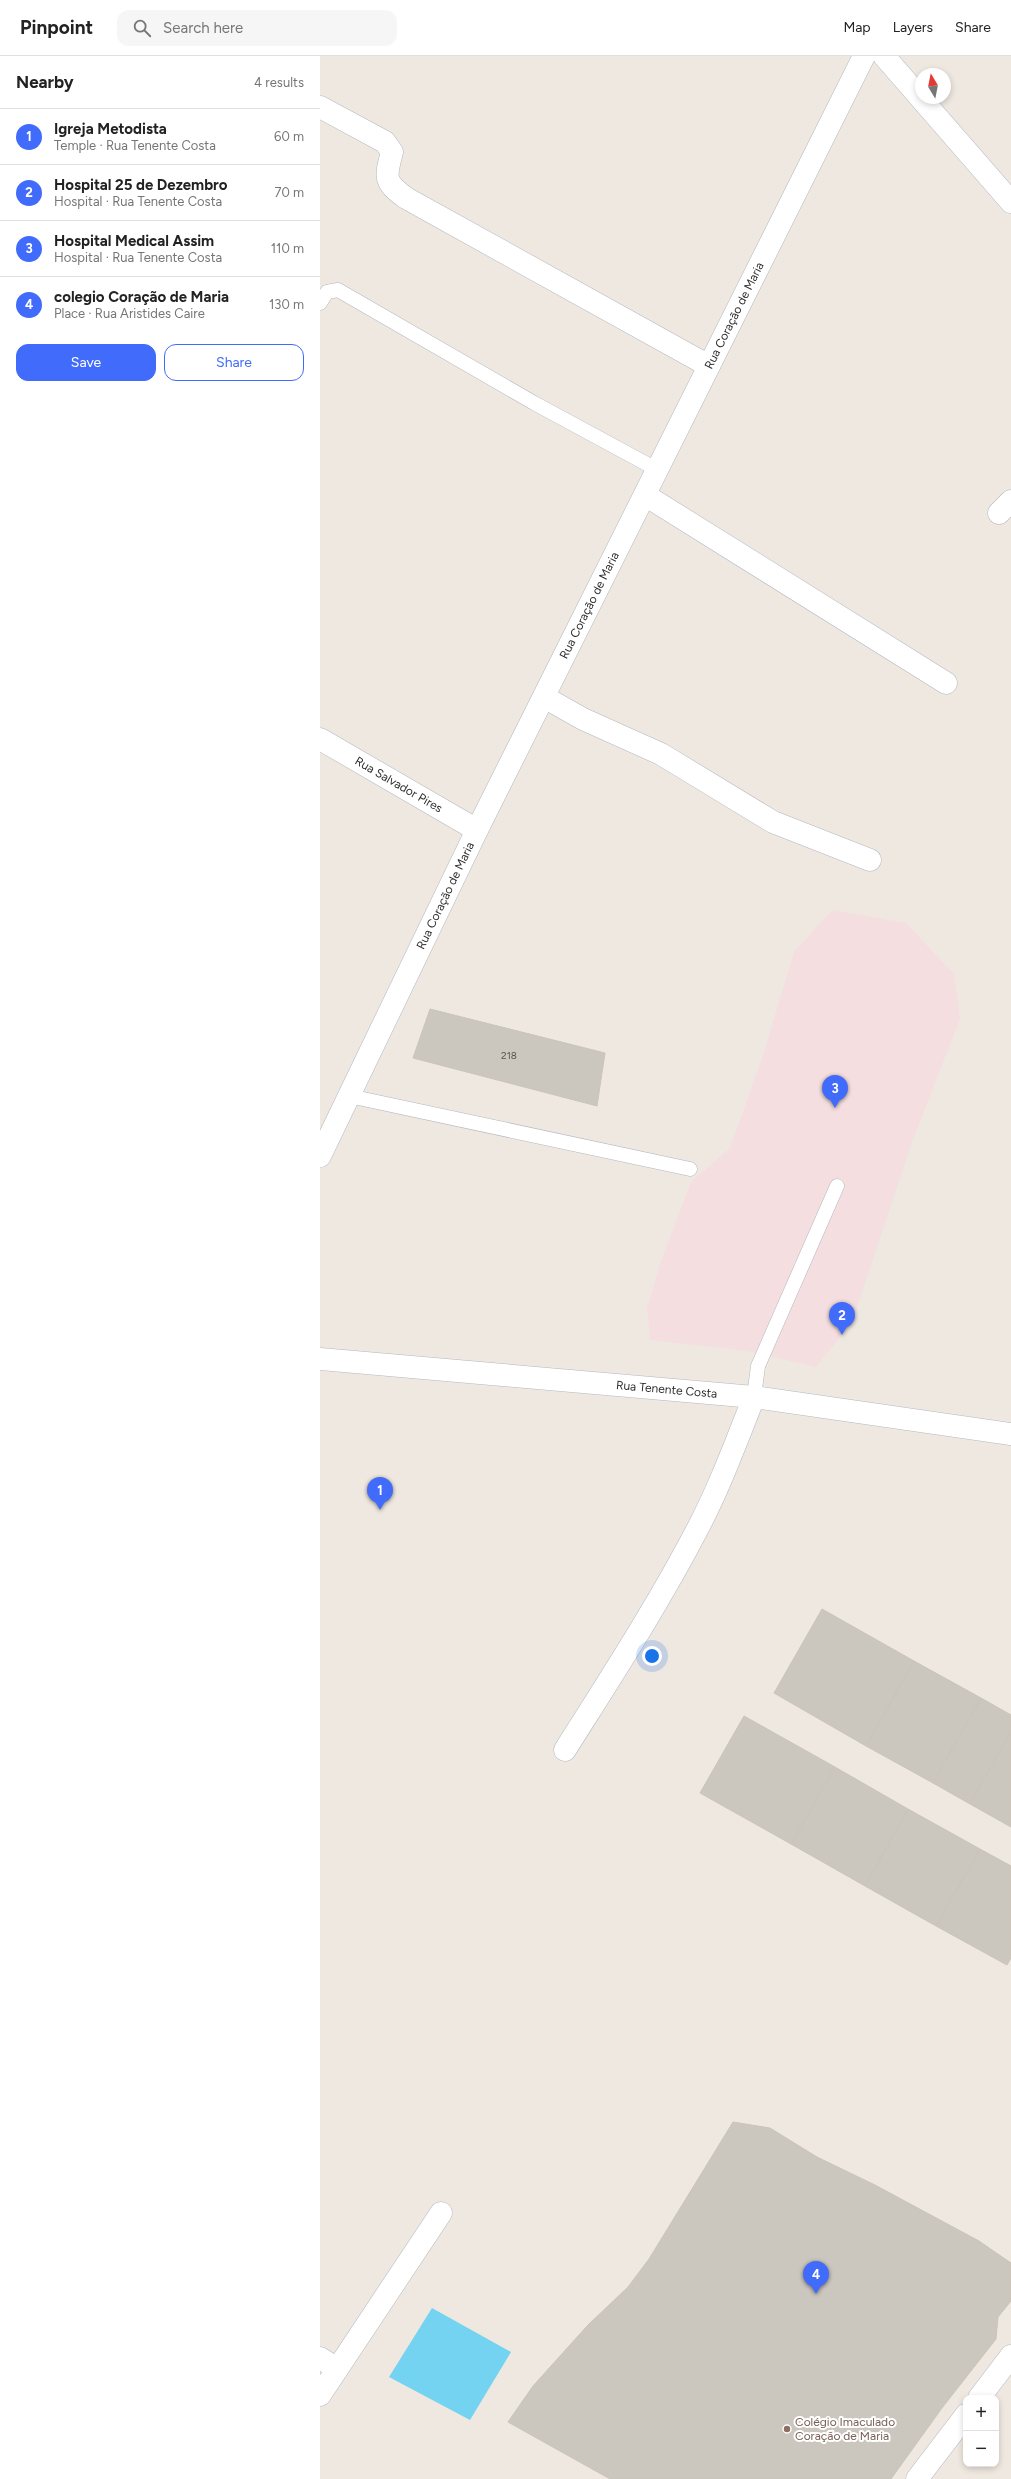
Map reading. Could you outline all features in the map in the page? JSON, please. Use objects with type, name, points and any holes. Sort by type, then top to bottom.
[{"type":"street","name":"Rua Coração de Maria","points":[[320,1156],[478,830],[864,56]]},
{"type":"street","points":[[884,56],[1011,202]]},
{"type":"street","points":[[320,107],[385,142],[392,152],[386,171],[390,186],[406,198],[709,366]]},
{"type":"street","points":[[645,495],[946,683]]},
{"type":"street","points":[[544,697],[583,719],[661,754],[773,822],[870,860]]},
{"type":"street","name":"Rua Salvador Pires","points":[[320,739],[478,830]]},
{"type":"street","name":"Rua Tenente Costa","points":[[320,1360],[754,1397],[1011,1434]]},
{"type":"street","points":[[565,1750],[640,1633],[698,1528],[724,1475],[754,1397]]},
{"type":"street","points":[[320,2395],[328,2363],[440,2213]]},
{"type":"street","points":[[981,2395],[1011,2356]]},
{"type":"street","points":[[917,2479],[963,2419]]},
{"type":"lane","points":[[320,303],[327,292],[338,290],[534,403],[658,470]]},
{"type":"lane","points":[[349,1096],[690,1169]]},
{"type":"lane","points":[[754,1397],[758,1366],[837,1186]]},
{"type":"shaded area","points":[[832,910],[906,923],[954,974],[960,1019],[911,1145],[852,1322],[816,1367],[748,1351],[650,1340],[647,1308],[660,1264],[691,1182],[730,1148],[763,1055],[794,952]]},
{"type":"water","points":[[432,2308],[511,2352],[470,2420],[389,2377]]},
{"type":"building","points":[[430,1009],[605,1053],[597,1106],[413,1058]]},
{"type":"building","points":[[822,1609],[914,1661],[866,1746],[774,1693]]},
{"type":"building","points":[[914,1661],[981,1698],[933,1783],[866,1746]]},
{"type":"building","points":[[981,1698],[1011,1715],[1011,1731],[970,1804],[933,1783]]},
{"type":"building","points":[[744,1716],[835,1767],[791,1844],[700,1793]]},
{"type":"building","points":[[1011,1731],[1011,1827],[970,1804]]},
{"type":"building","points":[[835,1767],[908,1809],[865,1886],[791,1844]]},
{"type":"building","points":[[908,1809],[980,1849],[936,1926],[865,1886]]},
{"type":"building","points":[[980,1849],[1011,1866],[1011,1958],[1007,1965],[936,1926]]},
{"type":"building","points":[[733,2122],[770,2128],[817,2157],[875,2185],[979,2241],[1011,2263],[1011,2301],[998,2317],[996,2339],[942,2408],[891,2479],[610,2479],[508,2422],[533,2386],[588,2325],[628,2287],[649,2259]]},
{"type":"place","name":"Hospital Medical Assim","points":[[835,1108]]},
{"type":"place","name":"Hospital 25 de Dezembro","points":[[842,1335]]},
{"type":"place","name":"Igreja Metodista","points":[[380,1510]]},
{"type":"place","name":"colegio Coração de Maria","points":[[816,2294]]},
{"type":"place","name":"Colégio Imaculado Coração de Maria","points":[[787,2429]]}]
